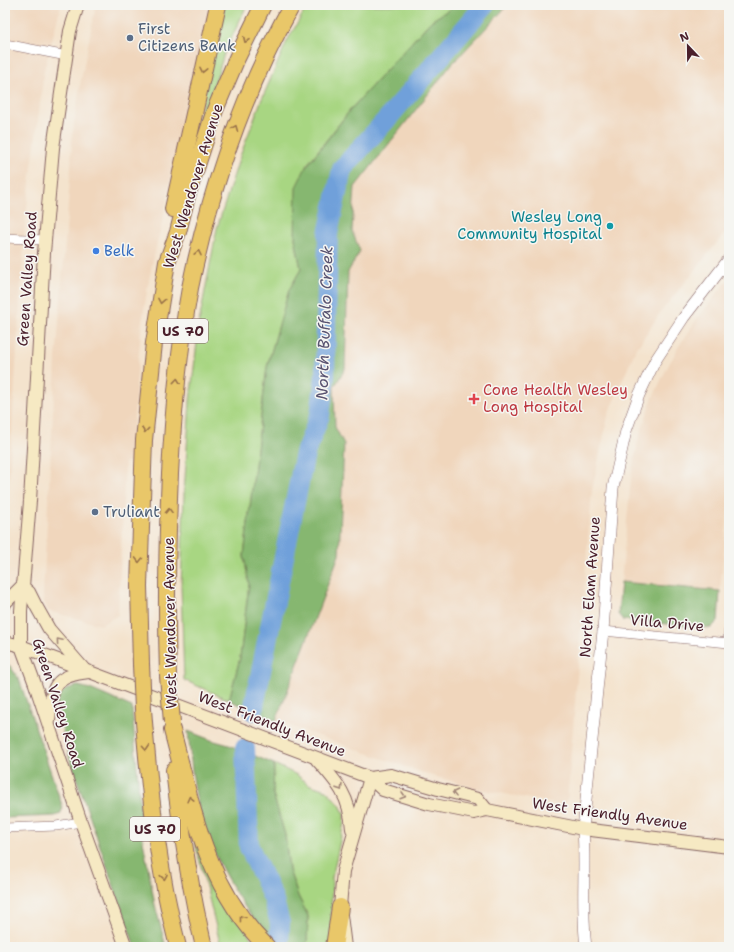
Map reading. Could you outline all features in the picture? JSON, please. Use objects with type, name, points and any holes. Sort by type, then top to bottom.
[{"type":"highway","points":[[167,262],[166,244],[172,212],[218,5]]},
{"type":"highway","name":"West Wendover Avenue","points":[[178,947],[153,816],[146,759],[141,664],[139,578],[144,440],[154,343],[167,262],[178,232],[187,196],[215,110],[237,58],[263,5]]},
{"type":"highway","name":"West Wendover Avenue","points":[[204,947],[188,875],[180,822],[174,766],[168,676],[167,564],[173,417],[180,351],[190,288],[216,184],[233,134],[256,79],[292,5]]},
{"type":"highway","points":[[172,726],[192,809],[204,847],[216,876],[234,908],[256,936],[267,947]]},
{"type":"highway","points":[[334,947],[340,907]]},
{"type":"main road","name":"Green Valley Road","points":[[78,5],[70,31],[53,148],[45,240],[30,501],[22,586],[20,625],[21,646],[81,822],[126,947]]},
{"type":"main road","points":[[5,603],[22,586],[30,592],[49,629],[88,671]]},
{"type":"main road","name":"West Friendly Avenue","points":[[5,642],[21,646],[370,778],[383,790],[430,804],[474,813],[487,810],[583,828],[729,847]]},
{"type":"main road","points":[[49,728],[52,692],[56,685],[67,676],[88,671]]},
{"type":"main road","points":[[315,758],[332,776],[345,796],[351,817],[353,835]]},
{"type":"main road","name":"West Friendly Avenue","points":[[370,778],[391,775],[478,799],[487,810]]},
{"type":"main road","points":[[345,947],[340,907],[343,871],[370,778]]},
{"type":"street","points":[[5,44],[67,56]]},
{"type":"street","points":[[5,238],[45,240]]},
{"type":"street","name":"North Elam Avenue","points":[[586,947],[584,919],[585,848],[583,828],[603,631],[613,488],[626,431],[639,395],[655,361],[684,317],[729,259]]},
{"type":"street","points":[[728,643],[729,628]]},
{"type":"street","name":"Villa Drive","points":[[603,631],[728,643]]},
{"type":"street","points":[[5,828],[56,826],[81,822]]},
{"type":"shaded area","points":[[5,5],[61,5],[44,71],[25,223],[5,541]]},
{"type":"shaded area","points":[[96,5],[211,5],[185,125],[151,269],[142,321],[131,461],[125,463],[118,615],[101,625],[48,611],[44,603],[43,595],[56,359],[72,137],[80,85]]},
{"type":"shaded area","name":"Cone Health Wesley Long Hospital","points":[[512,5],[729,5],[729,228],[660,313],[635,351],[609,412],[592,490],[567,803],[562,805],[484,790],[426,774],[276,721],[339,555],[344,444],[335,427],[334,387],[345,369],[348,272],[360,251],[352,231],[355,187],[451,65],[506,7]]},
{"type":"shaded area","points":[[729,279],[729,500],[720,591],[621,582],[632,469],[639,438],[651,402],[679,346],[696,320]]},
{"type":"green space","points":[[225,5],[247,5],[224,54],[199,132],[196,131]]},
{"type":"green space","points":[[308,5],[456,5],[431,21],[351,109],[306,166],[295,238],[301,269],[289,290],[267,367],[244,556],[249,584],[240,658],[229,700],[184,680],[181,586],[184,494],[190,401],[200,317],[217,228],[239,159],[261,101],[287,41]]},
{"type":"green space","points":[[456,5],[512,5],[506,7],[451,65],[355,187],[352,231],[360,251],[348,272],[345,369],[334,387],[335,427],[344,444],[339,555],[276,721],[229,700],[240,658],[249,584],[244,556],[267,367],[289,290],[301,269],[295,238],[296,187],[306,167],[351,109],[431,21]]},
{"type":"green space","points":[[621,582],[720,591],[718,621],[711,628],[623,620],[618,614]]},
{"type":"green space","points":[[5,663],[10,666],[19,679],[63,808],[60,814],[55,816],[5,818]]},
{"type":"green space","points":[[78,686],[90,689],[132,707],[143,841],[155,905],[166,947],[135,947],[71,763],[56,705],[63,691]]},
{"type":"green space","points":[[188,731],[229,745],[274,764],[273,794],[285,835],[289,870],[298,896],[308,916],[307,942],[302,947],[278,947],[243,904],[223,871],[208,837],[196,798]]},
{"type":"green space","points":[[274,764],[297,775],[308,784],[326,790],[340,805],[344,813],[344,823],[332,878],[330,947],[302,947],[307,942],[308,916],[298,896],[289,870],[285,835],[273,794]]},
{"type":"green space","points":[[195,842],[256,947],[221,947]]},
{"type":"waterway","name":"North Buffalo Creek","points":[[253,711],[305,453],[320,415],[325,376],[328,234],[342,169],[485,5]]},
{"type":"waterway","name":"North Buffalo Creek","points":[[245,748],[249,847],[273,898],[280,923],[279,945]]},
{"type":"place","name":"First Citizens Bank","points":[[130,38]]},
{"type":"place","name":"Wesley Long Community Hospital","points":[[610,226]]},
{"type":"place","name":"Belk","points":[[96,251]]},
{"type":"place","name":"Cone Health Wesley Long Hospital","points":[[474,399]]},
{"type":"place","name":"Truliant","points":[[95,512]]}]
